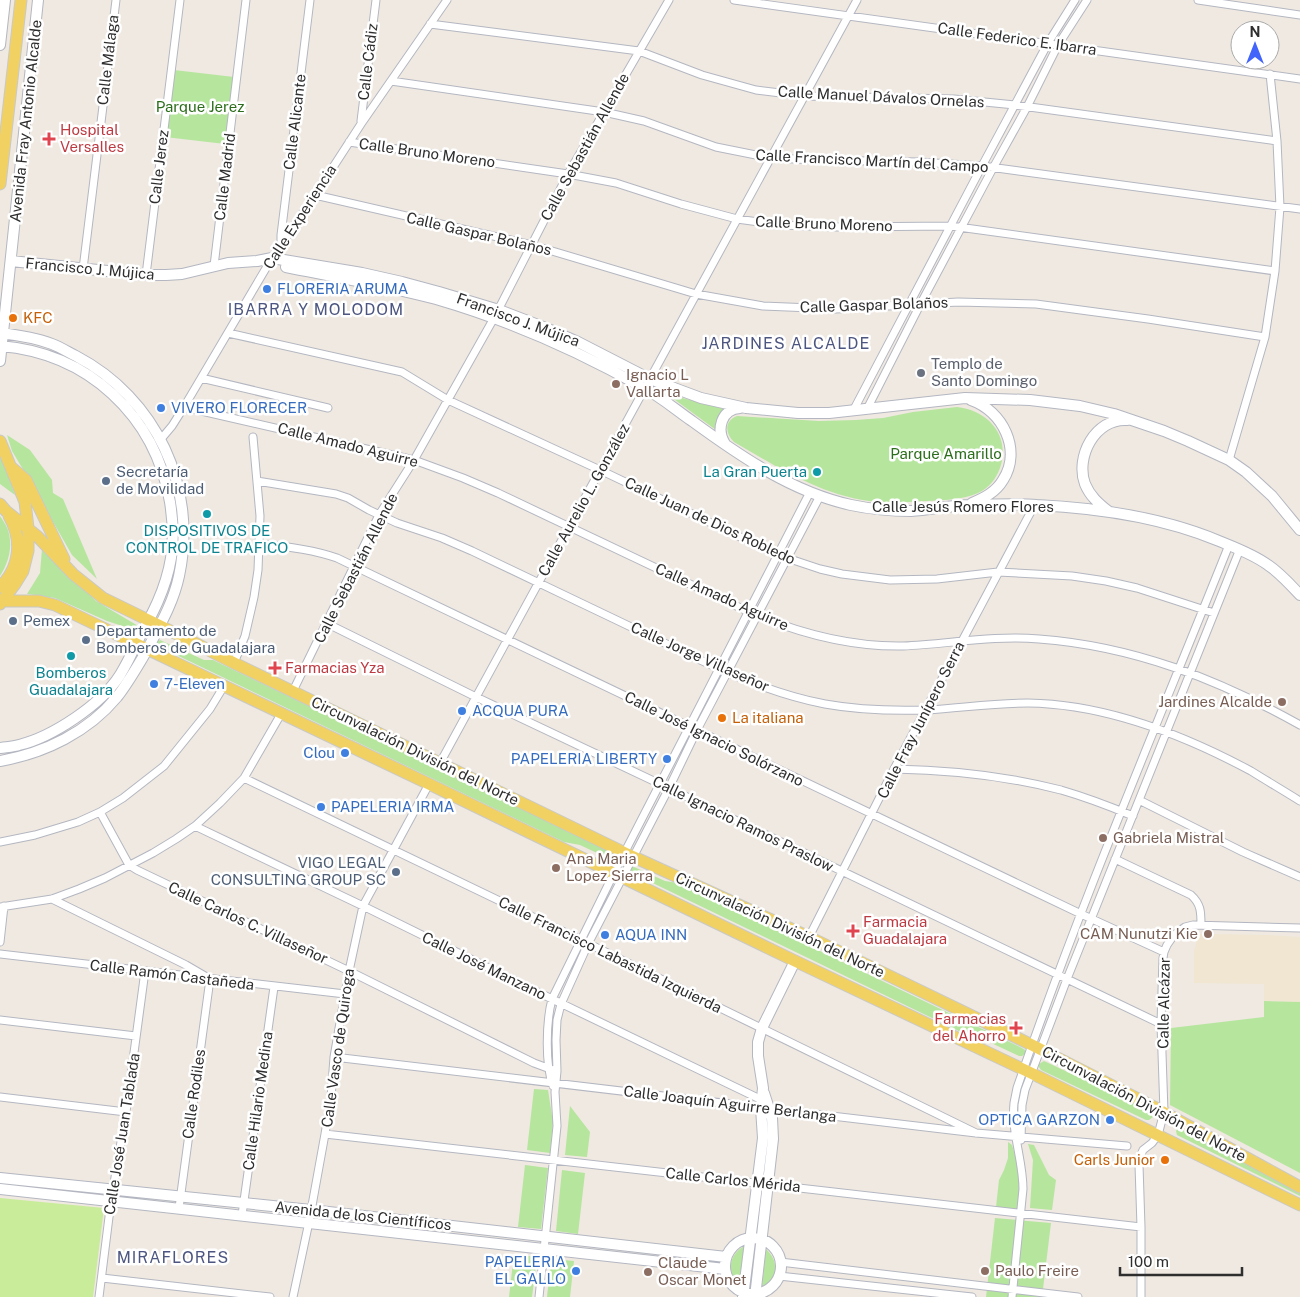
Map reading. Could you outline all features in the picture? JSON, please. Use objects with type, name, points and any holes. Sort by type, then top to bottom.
[{"type":"main road","name":"Avenida Fray Antonio Alcalde","points":[[0,184],[22,0]]},
{"type":"main road","points":[[0,441],[25,502],[28,528],[28,551],[23,571],[1,602]]},
{"type":"main road","points":[[10,466],[26,480],[70,570]]},
{"type":"main road","name":"Circunvalación División del Norte","points":[[3,508],[28,528],[70,570],[103,598],[629,855],[809,937],[1036,1047],[1164,1112],[1300,1187]]},
{"type":"main road","name":"Circunvalación División del Norte","points":[[0,587],[12,572],[17,560],[18,548],[14,524],[3,508]]},
{"type":"main road","name":"Circunvalación División del Norte","points":[[1,602],[28,600],[55,605],[1027,1071],[1300,1205]]},
{"type":"street","points":[[0,45],[5,0]]},
{"type":"street","name":"Avenida Fray Antonio Alcalde","points":[[0,361],[38,0]]},
{"type":"street","name":"Calle Málaga","points":[[83,269],[116,0]]},
{"type":"street","name":"Calle Jerez","points":[[146,276],[180,0]]},
{"type":"street","name":"Calle Madrid","points":[[214,266],[246,0]]},
{"type":"street","name":"Calle Alicante","points":[[283,243],[281,235],[310,0]]},
{"type":"street","name":"Calle Cádiz","points":[[361,124],[376,0]]},
{"type":"street","points":[[439,11],[441,0]]},
{"type":"street","name":"Calle Experiencia","points":[[161,439],[184,407],[270,261],[315,196],[361,124],[447,0]]},
{"type":"street","name":"Calle Sebastián Allende","points":[[293,692],[379,515],[414,460],[448,400],[496,314],[568,174],[669,0]]},
{"type":"street","name":"Calle Federico E. Ibarra","points":[[734,0],[1300,78]]},
{"type":"street","name":"Calle Aurelio L. González","points":[[440,763],[857,0]]},
{"type":"street","points":[[853,411],[1048,43],[1076,0]]},
{"type":"street","points":[[867,409],[1058,45],[1087,0]]},
{"type":"street","points":[[1198,0],[1300,15]]},
{"type":"street","name":"Calle Manuel Dávalos Ornelas","points":[[430,24],[639,51],[702,75],[756,90],[805,96],[954,99],[1015,105],[1277,142]]},
{"type":"street","points":[[1229,460],[1266,337],[1275,271],[1280,207],[1277,142],[1270,74]]},
{"type":"street","name":"Calle Francisco Martín del Campo","points":[[390,82],[604,112],[644,121],[716,147],[771,158],[919,162],[982,166],[1300,209]]},
{"type":"street","name":"Calle Bruno Moreno","points":[[349,142],[568,174],[616,183],[681,204],[737,219],[780,225],[837,227],[950,226],[1275,271]]},
{"type":"street","name":"Calle Gaspar Bolaños","points":[[315,196],[532,245],[696,294],[763,306],[836,309],[958,302],[1036,304],[1148,318],[1266,337]]},
{"type":"street","name":"Francisco J. Mújica","points":[[11,261],[146,276],[182,274],[228,263],[257,261],[362,273],[439,292],[496,314],[546,328],[578,342],[648,383],[746,408],[798,413],[829,413],[965,398],[1008,398],[1062,403],[1096,409],[1138,421],[1188,440],[1229,460],[1246,472],[1272,496],[1300,530]]},
{"type":"street","points":[[0,748],[19,745],[45,735],[72,721],[100,698],[160,626],[174,595],[182,558],[184,535],[183,512],[178,484],[169,456],[161,439],[137,405],[114,380],[99,369],[53,344],[2,333]]},
{"type":"street","name":"Calle Juan de Dios Robledo","points":[[228,333],[402,372],[448,400],[778,555],[842,574],[890,580],[937,579],[998,572],[1072,576],[1137,588],[1214,613]]},
{"type":"street","points":[[0,760],[20,757],[48,748],[73,735],[96,718],[117,697],[129,680],[142,646],[149,620],[168,574],[173,535],[168,490],[158,460],[130,413],[107,389],[80,370],[49,355],[31,350],[1,346]]},
{"type":"street","points":[[201,378],[328,408]]},
{"type":"street","name":"Calle Jesús Romero Flores","points":[[648,383],[727,446],[765,469],[815,494],[851,505],[882,510],[910,511],[966,505],[1035,504],[1109,511],[1182,528],[1240,549],[1276,571],[1300,594]]},
{"type":"street","points":[[965,398],[978,403],[994,414],[1007,433],[1010,451],[1010,462],[1007,471],[997,488],[981,499],[966,505]]},
{"type":"street","name":"Calle Amado Aguirre","points":[[184,407],[414,460],[498,493],[749,612],[804,633],[859,643],[903,646],[962,640],[1038,638],[1104,647],[1180,668],[1246,697],[1300,725]]},
{"type":"street","points":[[727,446],[721,436],[721,421],[730,411],[736,408],[746,408]]},
{"type":"street","points":[[1109,511],[1097,503],[1086,486],[1082,473],[1085,452],[1092,439],[1110,422],[1120,420],[1138,421]]},
{"type":"street","points":[[234,663],[245,636],[253,604],[258,570],[260,516],[253,437]]},
{"type":"street","name":"Calle Jorge Villaseñor","points":[[257,481],[336,494],[348,498],[397,523],[442,538],[727,673],[779,692],[824,704],[864,709],[926,710],[1006,703],[1039,704],[1096,712],[1134,721],[1166,732],[1231,761],[1300,801]]},
{"type":"street","points":[[539,1297],[557,1126],[553,1070],[547,1040],[549,1011],[552,1000],[581,940],[669,788],[719,669],[778,555],[815,494]]},
{"type":"street","points":[[629,855],[660,784],[727,673],[786,558],[815,494]]},
{"type":"street","name":"Calle Fray Junípero Serra","points":[[809,937],[894,769],[1035,504]]},
{"type":"street","name":"Calle José Ignacio Solórzano","points":[[259,544],[321,552],[337,558],[1091,919],[1164,952]]},
{"type":"street","points":[[1036,1047],[1057,974],[1229,545]]},
{"type":"street","points":[[1012,1293],[1024,1189],[1018,1137],[1027,1071],[1067,979],[1240,549]]},
{"type":"street","name":"Calle Ignacio Ramos Praslow","points":[[326,623],[476,697],[1161,1024]]},
{"type":"street","points":[[0,842],[35,836],[78,822],[100,812],[123,798],[164,766],[210,709],[224,686]]},
{"type":"street","points":[[0,942],[2,906],[52,898],[88,886],[152,853],[195,826],[244,778],[281,714]]},
{"type":"street","points":[[894,769],[948,771],[1037,784],[1076,795],[1132,816]]},
{"type":"street","name":"Calle Francisco Labastida Izquierda","points":[[244,778],[976,1133]]},
{"type":"street","name":"Calle Vasco de Quiroga","points":[[293,1297],[326,1134],[332,1098],[334,1057],[363,906],[429,784]]},
{"type":"street","points":[[1138,800],[1243,852],[1300,877]]},
{"type":"street","points":[[100,812],[129,865]]},
{"type":"street","name":"Calle José Manzano","points":[[195,826],[363,906],[765,1105]]},
{"type":"street","points":[[1115,859],[1191,895],[1200,906],[1201,925]]},
{"type":"street","name":"Calle Carlos C. Villaseñor","points":[[129,865],[534,1063],[553,1070]]},
{"type":"street","points":[[553,1070],[557,1020],[561,1004],[618,875]]},
{"type":"street","points":[[52,898],[186,965],[210,979]]},
{"type":"street","name":"Calle Alcázar","points":[[1158,1135],[1164,1112],[1161,1024],[1162,958],[1170,940],[1180,930],[1193,925],[1300,928]]},
{"type":"street","name":"Calle Ramón Castañeda","points":[[0,954],[345,994]]},
{"type":"street","points":[[743,1294],[763,1138],[765,1105],[758,1056],[758,1042],[762,1028],[795,961]]},
{"type":"street","name":"Calle José Juan Tablada","points":[[100,1297],[111,1201],[126,1112],[145,971]]},
{"type":"street","name":"Calle Rodiles","points":[[178,1208],[210,979]]},
{"type":"street","name":"Calle Hilario Medina","points":[[242,1215],[274,987]]},
{"type":"street","points":[[0,1020],[136,1036]]},
{"type":"street","name":"Calle Joaquín Aguirre Berlanga","points":[[334,1057],[765,1105],[976,1133],[1127,1146]]},
{"type":"street","points":[[0,1097],[126,1112]]},
{"type":"street","points":[[755,1295],[773,1139],[772,1118],[765,1105]]},
{"type":"street","name":"Calle Carlos Mérida","points":[[326,1134],[1141,1226]]},
{"type":"street","points":[[1141,1297],[1139,1159],[1144,1150],[1158,1135]]},
{"type":"street","name":"Avenida de los Científicos","points":[[0,1178],[311,1210],[726,1257]]},
{"type":"street","name":"Avenida de los Científicos","points":[[0,1189],[725,1269]]},
{"type":"street","points":[[745,1239],[761,1240],[775,1249],[779,1256],[779,1276],[764,1291],[755,1295],[743,1294],[731,1283],[727,1276],[725,1269],[726,1257],[731,1248],[745,1239]]},
{"type":"street","points":[[780,1262],[1012,1293],[1078,1297]]},
{"type":"street","points":[[779,1276],[972,1297]]},
{"type":"street","points":[[102,1278],[270,1297]]},
{"type":"shaded area","points":[[1199,934],[1300,937],[1300,1002],[1264,1001],[1264,984],[1194,983],[1194,951]]},
{"type":"green space","name":"Parque Jerez","points":[[174,70],[234,77],[225,144],[165,137]]},
{"type":"green space","points":[[667,394],[725,409],[718,417],[716,430]]},
{"type":"green space","name":"Parque Amarillo","points":[[957,407],[978,413],[987,419],[999,435],[1003,456],[1000,468],[989,486],[972,495],[953,499],[877,502],[838,494],[802,480],[734,442],[727,428],[730,421],[737,416],[819,421],[856,420]]},
{"type":"green space","points":[[7,435],[30,450],[52,480],[53,493],[63,499],[97,579],[72,555],[12,451]]},
{"type":"green space","points":[[0,454],[15,495],[0,484]]},
{"type":"green space","points":[[0,516],[8,530],[10,548],[8,560],[0,576]]},
{"type":"green space","points":[[42,549],[96,601],[140,627],[138,631],[107,621],[55,598],[27,594],[40,573]]},
{"type":"green space","points":[[160,640],[204,660],[213,660],[615,853],[617,855],[616,858],[612,860],[580,845],[564,842],[160,647],[157,645],[157,642]]},
{"type":"green space","points":[[632,867],[665,881],[678,883],[1022,1048],[1025,1050],[1025,1054],[1019,1056],[972,1034],[963,1033],[632,873],[630,870]]},
{"type":"green space","points":[[1264,1001],[1300,1002],[1300,1173],[1170,1105],[1171,1028],[1264,1017]]},
{"type":"green space","points":[[1044,1061],[1149,1110],[1152,1112],[1153,1117],[1146,1120],[1041,1070],[1039,1064]]},
{"type":"green space","points":[[534,1089],[548,1090],[553,1122],[550,1153],[527,1150]]},
{"type":"green space","points":[[570,1106],[590,1132],[587,1157],[565,1155]]},
{"type":"green space","points":[[1180,1127],[1300,1193],[1300,1196],[1177,1135],[1176,1131]]},
{"type":"green space","points":[[1008,1142],[1012,1145],[1021,1176],[1018,1209],[996,1207],[999,1180],[1008,1158]]},
{"type":"green space","points":[[1028,1144],[1034,1145],[1049,1175],[1056,1180],[1052,1210],[1030,1208],[1033,1160]]},
{"type":"green space","points":[[525,1165],[548,1168],[541,1229],[518,1227]]},
{"type":"green space","points":[[562,1170],[585,1173],[578,1234],[556,1231]]},
{"type":"green space","points":[[0,1198],[104,1208],[93,1297],[0,1297]]},
{"type":"green space","points":[[995,1218],[1051,1223],[1042,1297],[986,1297]]},
{"type":"green space","points":[[744,1246],[739,1284],[732,1274],[731,1264],[735,1254]]},
{"type":"green space","points":[[766,1249],[773,1259],[775,1269],[772,1279],[762,1287]]},
{"type":"green space","points":[[514,1254],[537,1257],[532,1297],[509,1297]]},
{"type":"green space","points":[[551,1259],[574,1261],[570,1297],[547,1297]]},
{"type":"place","name":"Hospital Versalles","points":[[49,139]]},
{"type":"place","name":"FLORERIA ARUMA","points":[[267,289]]},
{"type":"place","name":"KFC","points":[[13,318]]},
{"type":"place","name":"Templo de Santo Domingo","points":[[921,373]]},
{"type":"place","name":"Ignacio L Vallarta","points":[[616,384]]},
{"type":"place","name":"VIVERO FLORECER","points":[[161,408]]},
{"type":"place","name":"La Gran Puerta","points":[[817,472]]},
{"type":"place","name":"Secretaría de Movilidad","points":[[106,481]]},
{"type":"place","name":"DISPOSITIVOS DE CONTROL DE TRAFICO","points":[[207,514]]},
{"type":"place","name":"Pemex","points":[[13,621]]},
{"type":"place","name":"Departamento de Bomberos de Guadalajara","points":[[86,640]]},
{"type":"place","name":"Bomberos Guadalajara","points":[[71,656]]},
{"type":"place","name":"Farmacias Yza","points":[[275,668]]},
{"type":"place","name":"7-Eleven","points":[[154,684]]},
{"type":"place","name":"Jardines Alcalde","points":[[1282,702]]},
{"type":"place","name":"ACQUA PURA","points":[[462,711]]},
{"type":"place","name":"La italiana","points":[[722,718]]},
{"type":"place","name":"Clou","points":[[345,753]]},
{"type":"place","name":"PAPELERIA LIBERTY","points":[[667,759]]},
{"type":"place","name":"PAPELERIA IRMA","points":[[321,807]]},
{"type":"place","name":"Gabriela Mistral","points":[[1103,838]]},
{"type":"place","name":"Ana Maria Lopez Sierra","points":[[556,868]]},
{"type":"place","name":"VIGO LEGAL CONSULTING GROUP SC","points":[[396,872]]},
{"type":"place","name":"Farmacia Guadalajara","points":[[853,931]]},
{"type":"place","name":"CAM Nunutzi Kie","points":[[1208,934]]},
{"type":"place","name":"AQUA INN","points":[[605,935]]},
{"type":"place","name":"Farmacias del Ahorro","points":[[1016,1028]]},
{"type":"place","name":"OPTICA GARZON","points":[[1110,1120]]},
{"type":"place","name":"Carls Junior","points":[[1165,1160]]},
{"type":"place","name":"PAPELERIA EL GALLO","points":[[576,1271]]},
{"type":"place","name":"Paulo Freire","points":[[985,1271]]},
{"type":"place","name":"Claude Oscar Monet","points":[[648,1272]]},
{"type":"district","name":"IBARRA Y MOLODOM","points":[[316,309]]},
{"type":"district","name":"JARDINES ALCALDE","points":[[786,343]]},
{"type":"district","name":"MIRAFLORES","points":[[173,1257]]}]
